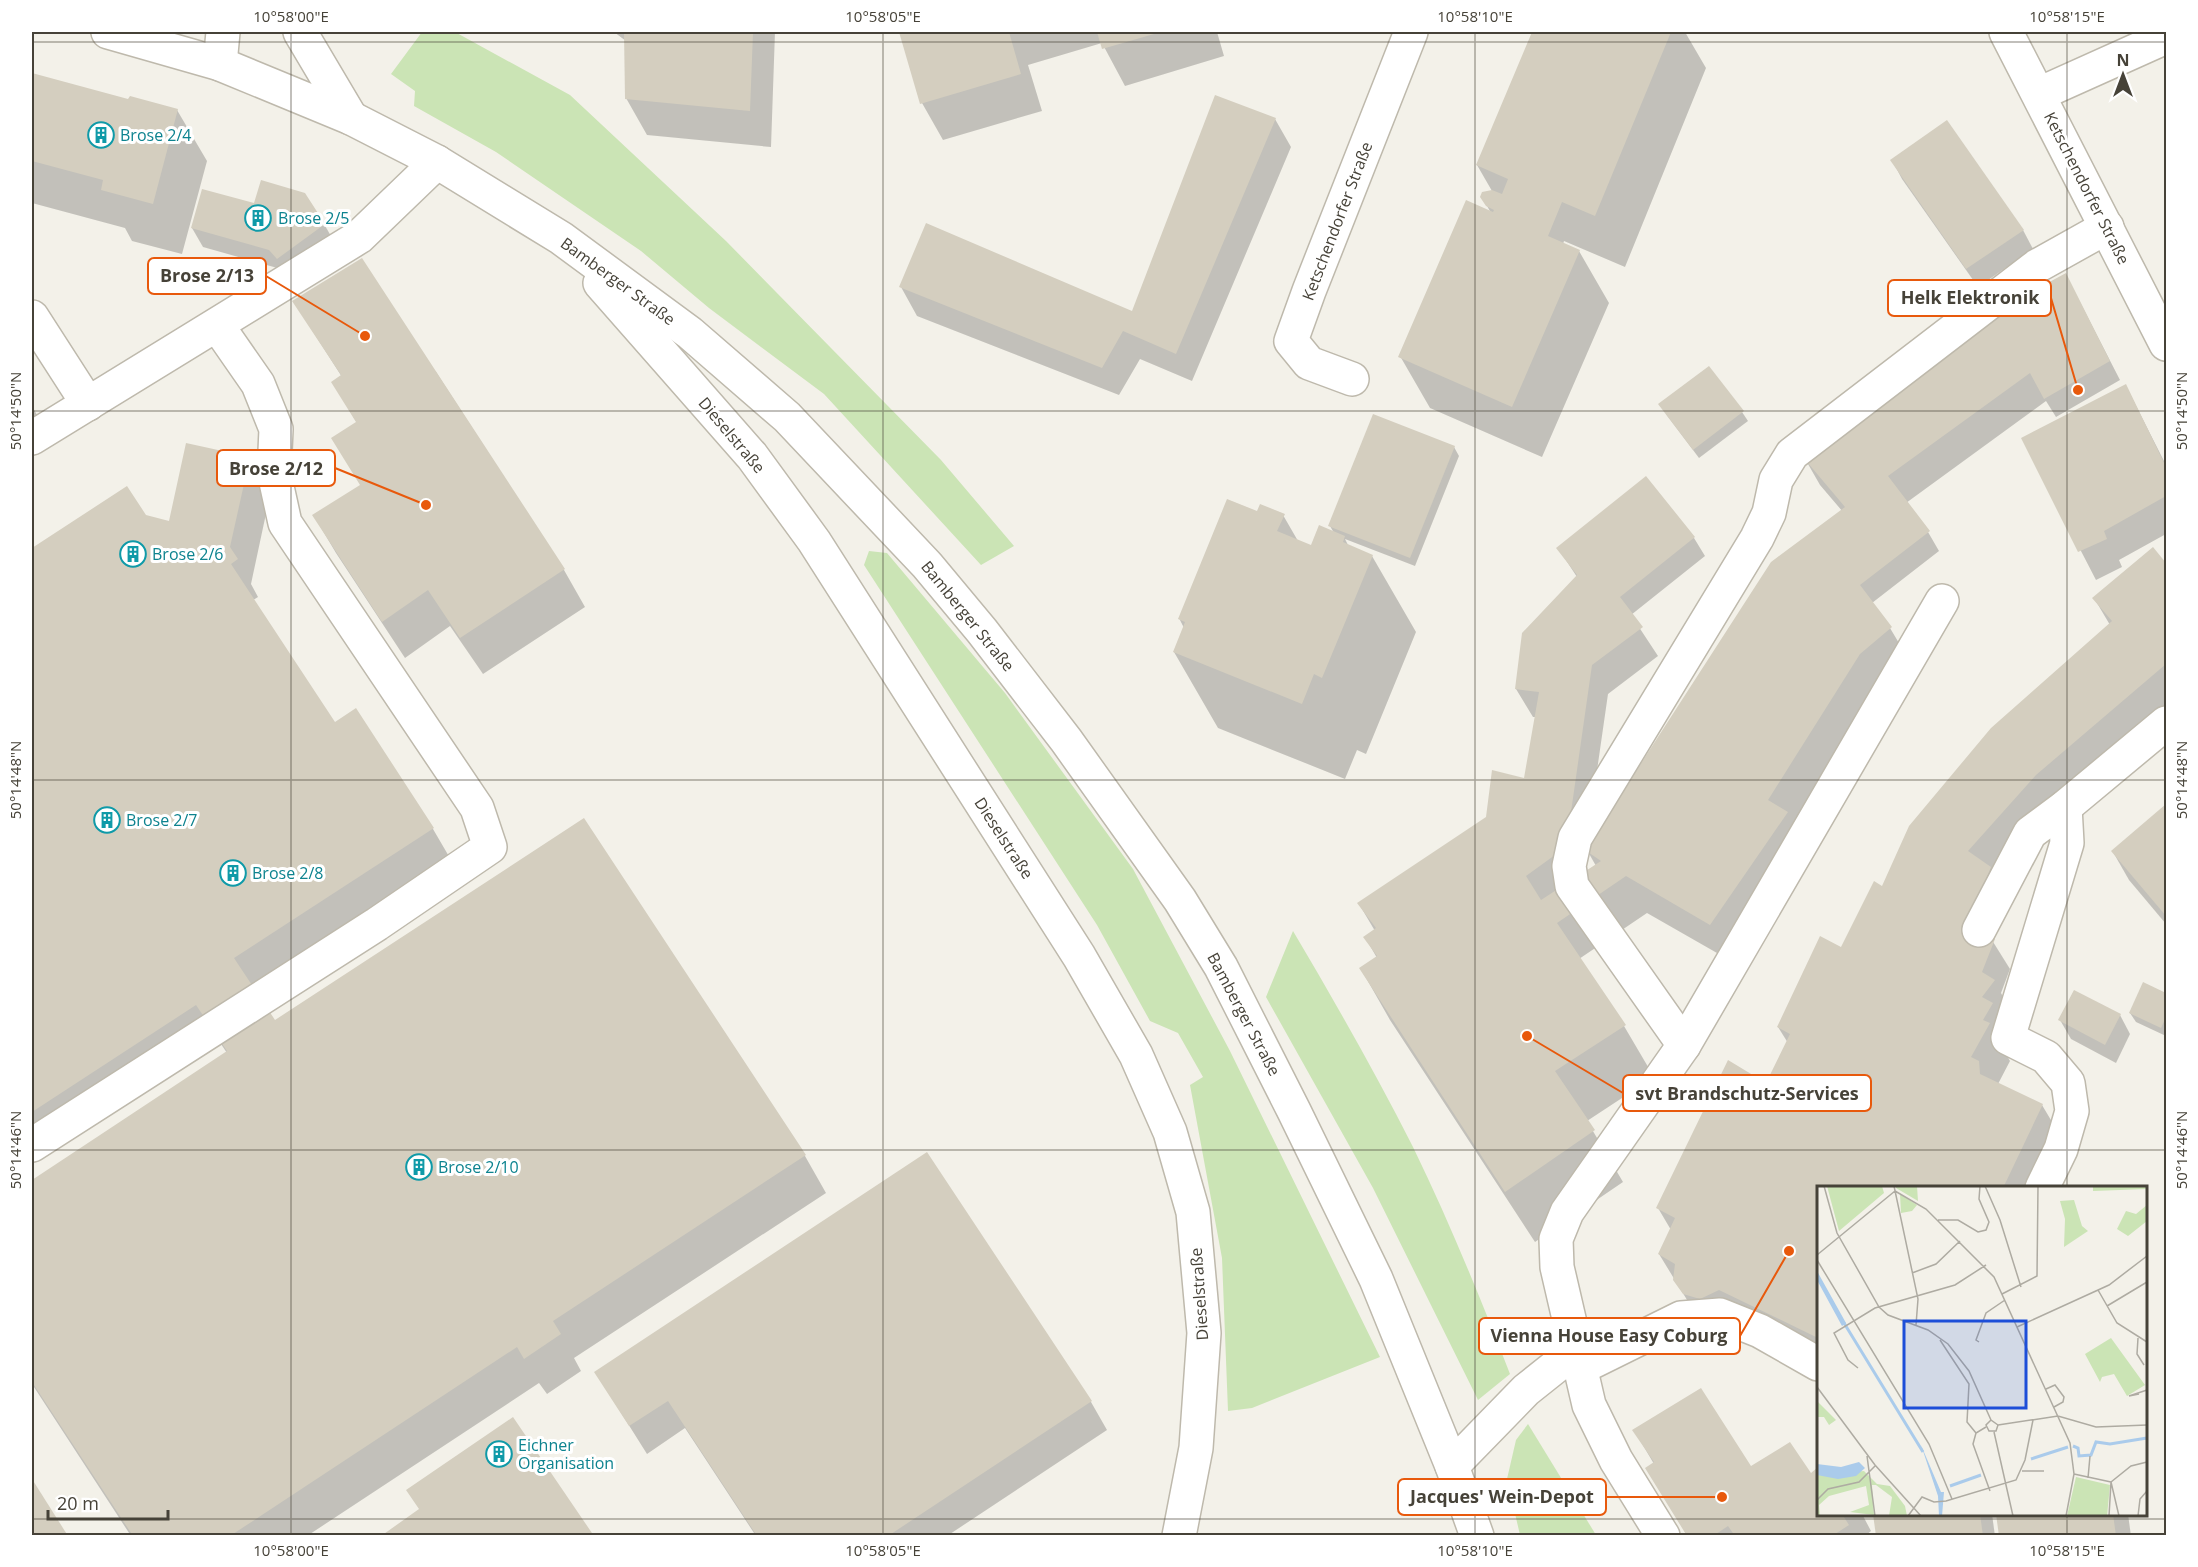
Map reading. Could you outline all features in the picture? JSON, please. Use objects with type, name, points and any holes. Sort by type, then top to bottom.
[{"type":"street","name":"Bamberger Straße","points":[[108,32],[220,64],[351,118],[437,162],[561,238],[690,333],[787,417],[927,565],[982,631],[1066,740],[1161,873],[1221,967],[1376,1279],[1452,1466],[1477,1536]]},
{"type":"street","points":[[220,64],[223,32]]},
{"type":"street","points":[[300,32],[351,118]]},
{"type":"street","name":"Ketschendorfer Straße","points":[[1352,379],[1309,363],[1291,341],[1411,32]]},
{"type":"street","name":"Ketschendorfer Straße","points":[[2006,32],[2166,344]]},
{"type":"street","points":[[2039,94],[2166,37]]},
{"type":"street","points":[[32,438],[359,237],[437,162]]},
{"type":"street","points":[[1684,1045],[1572,886],[1569,866],[1575,838],[1757,538],[1769,513],[1776,480],[1792,454],[2037,266],[2107,227]]},
{"type":"street","name":"Dieselstraße","points":[[561,238],[752,456],[814,541],[1079,956],[1136,1055],[1170,1132],[1193,1212],[1203,1333],[1196,1448],[1179,1536]]},
{"type":"street","points":[[32,317],[88,404]]},
{"type":"street","points":[[32,1145],[377,924],[490,847],[477,808],[285,523],[274,473],[276,429],[258,384],[216,325]]},
{"type":"street","points":[[1663,1536],[1616,1460],[1588,1405],[1557,1267],[1556,1239],[1567,1212],[1684,1045],[1941,601]]},
{"type":"street","points":[[1979,930],[2030,833],[2166,723]]},
{"type":"street","points":[[2043,1186],[2061,1149],[2072,1111],[2068,1083],[2046,1057],[2008,1038],[2067,843],[2065,807]]},
{"type":"street","points":[[1452,1466],[1526,1390],[1577,1360],[1682,1318],[1720,1315],[1760,1331],[1817,1363]]},
{"type":"green space","points":[[422,32],[455,32],[570,95],[726,241],[941,460],[1014,546],[981,565],[824,394],[709,308],[641,251],[496,152],[414,106],[415,91],[391,74]]},
{"type":"green space","points":[[869,551],[887,553],[1005,693],[1133,869],[1230,1051],[1380,1357],[1252,1408],[1228,1411],[1222,1258],[1190,1085],[1203,1077],[1178,1033],[1150,1021],[1097,925],[864,565]]},
{"type":"green space","points":[[1293,931],[1385,1092],[1413,1147],[1452,1231],[1499,1345],[1510,1374],[1478,1400],[1373,1188],[1266,997]]},
{"type":"green space","points":[[1528,1424],[1596,1535],[1520,1535],[1507,1479],[1516,1440]]},
{"type":"building","points":[[624,32],[753,32],[750,111],[625,99]]},
{"type":"building","points":[[899,32],[1009,32],[1021,74],[920,104]]},
{"type":"building","points":[[1097,32],[1161,32],[1102,49]]},
{"type":"building","points":[[1532,32],[1671,32],[1595,216],[1562,202],[1548,236],[1580,250],[1512,407],[1398,357],[1466,200],[1493,212],[1494,210],[1486,206],[1480,197],[1482,192],[1492,190],[1502,194],[1508,179],[1476,165]]},
{"type":"building","name":"Brose 2/4","points":[[32,73],[128,99],[130,96],[178,109],[153,204],[101,190],[103,180],[32,161]]},
{"type":"building","points":[[1215,95],[1276,118],[1176,354],[1123,331],[1102,368],[899,287],[926,223],[1132,311]]},
{"type":"building","points":[[1947,120],[2024,230],[1966,269],[1890,160]]},
{"type":"building","name":"Brose 2/5","points":[[261,180],[305,193],[325,224],[277,259],[269,250],[191,228],[202,189],[254,203]]},
{"type":"building","points":[[362,258],[565,569],[460,638],[428,590],[382,622],[312,515],[360,485],[331,438],[356,422],[331,382],[341,375],[292,301]]},
{"type":"building","points":[[2066,273],[2110,361],[2044,399],[2030,373],[1888,476],[1930,531],[1860,585],[1892,627],[1860,654],[1768,800],[1788,812],[1710,925],[1626,876],[1557,923],[1626,1025],[1555,1071],[1595,1130],[1505,1192],[1359,968],[1377,956],[1363,937],[1376,928],[1357,903],[1486,817],[1492,770],[1524,778],[1539,692],[1515,689],[1522,633],[1577,575],[1556,548],[1646,476],[1695,537],[1620,597],[1643,627],[1592,665],[1566,847],[1526,876],[1541,900],[1601,861],[1585,850],[1771,562],[1845,507],[1802,456],[1998,310]]},
{"type":"building","points":[[1709,366],[1744,411],[1693,450],[1658,404]]},
{"type":"building","points":[[2126,384],[2166,467],[2166,496],[2104,531],[2107,539],[2078,552],[2021,438]]},
{"type":"building","points":[[1373,414],[1455,446],[1410,558],[1328,526]]},
{"type":"building","name":"Brose 2/10","points":[[186,443],[250,457],[230,547],[238,559],[231,564],[335,722],[356,708],[434,828],[234,958],[275,1020],[584,818],[806,1155],[553,1321],[561,1334],[524,1359],[517,1347],[230,1536],[133,1536],[32,1382],[32,1180],[227,1051],[196,1005],[32,1112],[32,548],[127,486],[146,515],[169,521]]},
{"type":"building","points":[[1227,499],[1257,511],[1260,504],[1285,514],[1277,531],[1311,545],[1319,525],[1345,536],[1343,542],[1373,555],[1322,678],[1314,674],[1302,704],[1173,652],[1185,622],[1178,619]]},
{"type":"building","points":[[2153,547],[2166,563],[2166,664],[2036,775],[1968,851],[1991,867],[1968,924],[1995,939],[1982,972],[1995,980],[1982,997],[1993,1003],[1983,1020],[1990,1023],[1971,1057],[1979,1061],[1980,1074],[2043,1104],[2004,1186],[1817,1186],[1817,1338],[1719,1290],[1700,1299],[1683,1294],[1673,1280],[1675,1264],[1658,1254],[1675,1218],[1656,1208],[1728,1060],[1766,1083],[1790,1034],[1777,1027],[1820,936],[1841,947],[1874,881],[1882,886],[1909,826],[1991,728],[2112,621],[2092,598]]},
{"type":"building","points":[[2166,804],[2166,916],[2111,851]]},
{"type":"building","points":[[2143,982],[2166,993],[2166,1017],[2161,1028],[2129,1013]]},
{"type":"building","points":[[2074,990],[2121,1014],[2105,1045],[2058,1020]]},
{"type":"building","points":[[927,1152],[1092,1401],[888,1536],[757,1536],[668,1401],[629,1426],[594,1372]]},
{"type":"building","points":[[1701,1388],[1751,1466],[1790,1442],[1811,1473],[1817,1468],[1817,1516],[1843,1516],[1849,1525],[1832,1536],[1735,1536],[1728,1526],[1713,1536],[1687,1536],[1645,1468],[1654,1462],[1632,1430]]},
{"type":"building","name":"Eichner Organisation","points":[[513,1417],[594,1536],[381,1536],[419,1509],[406,1490]]},
{"type":"building","points":[[32,1479],[68,1536],[32,1536]]},
{"type":"building","points":[[1873,1516],[1980,1516],[1983,1536],[1876,1536]]},
{"type":"building","points":[[1996,1516],[2113,1516],[2116,1536],[1999,1536]]},
{"type":"place","name":"Brose 2/4","points":[[101,135]]},
{"type":"place","name":"Brose 2/5","points":[[258,218]]},
{"type":"place","name":"Brose 2/13","points":[[365,336]]},
{"type":"place","name":"Helk Elektronik","points":[[2078,390]]},
{"type":"place","name":"Brose 2/12","points":[[426,505]]},
{"type":"place","name":"Brose 2/6","points":[[133,554]]},
{"type":"place","name":"Brose 2/7","points":[[107,820]]},
{"type":"place","name":"Brose 2/8","points":[[233,873]]},
{"type":"place","name":"svt Brandschutz-Services","points":[[1527,1036]]},
{"type":"place","name":"Brose 2/10","points":[[419,1167]]},
{"type":"place","name":"Vienna House Easy Coburg","points":[[1789,1251]]},
{"type":"place","name":"Eichner Organisation","points":[[499,1454]]},
{"type":"place","name":"Jacques' Wein-Depot","points":[[1722,1497]]}]
